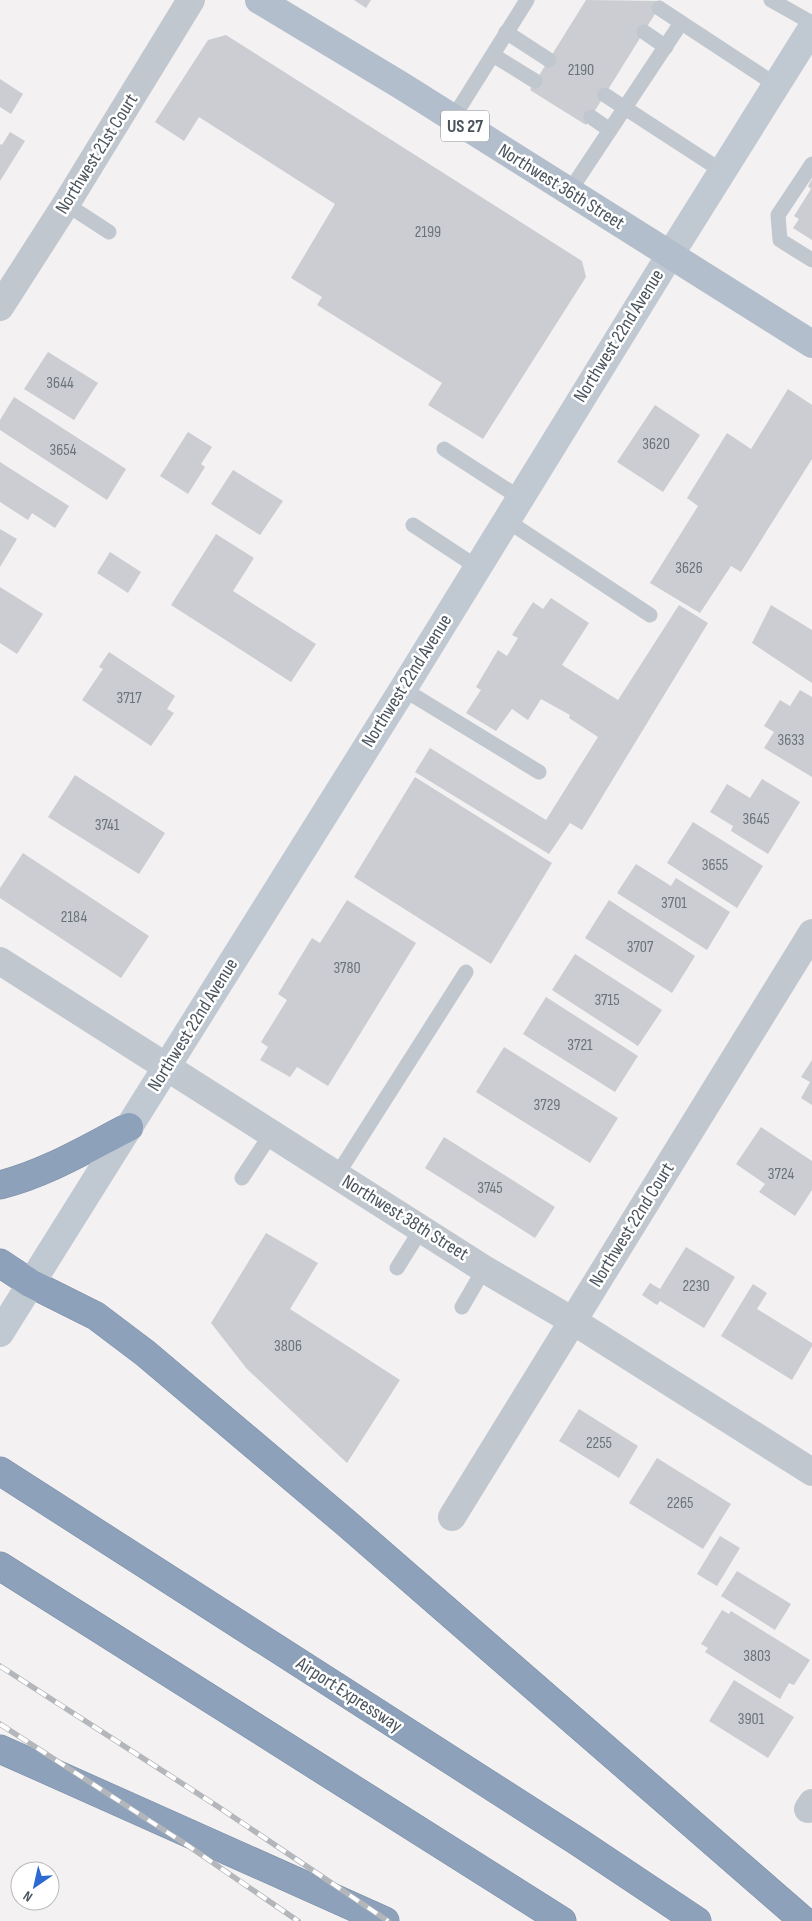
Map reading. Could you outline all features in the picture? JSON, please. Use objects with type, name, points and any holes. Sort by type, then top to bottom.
[{"type":"highway","points":[[0,1185],[27,1178],[129,1127]]},
{"type":"highway","points":[[0,1264],[30,1283],[96,1316],[159,1365],[345,1522],[804,1921]]},
{"type":"highway","name":"Airport Expressway","points":[[0,1471],[577,1841],[697,1921]]},
{"type":"highway","points":[[1,1567],[562,1921]]},
{"type":"highway","points":[[0,1749],[385,1921]]},
{"type":"main road","name":"Northwest 36th Street","points":[[259,0],[453,118],[812,344]]},
{"type":"main road","name":"Northwest 22nd Avenue","points":[[0,1333],[403,690],[477,567],[812,28]]},
{"type":"street","name":"Northwest 21st Court","points":[[0,307],[192,0]]},
{"type":"street","name":"Northwest 22nd Court","points":[[452,1517],[812,933]]},
{"type":"street","name":"Northwest 38th Street","points":[[0,961],[484,1269],[573,1321],[812,1472]]},
{"type":"lane","points":[[453,118],[527,0]]},
{"type":"lane","points":[[771,0],[812,23]]},
{"type":"lane","points":[[659,8],[776,85]]},
{"type":"lane","points":[[569,192],[682,23]]},
{"type":"lane","points":[[506,32],[549,60]]},
{"type":"lane","points":[[644,32],[666,46]]},
{"type":"lane","points":[[492,55],[535,81]]},
{"type":"lane","points":[[605,95],[722,171]]},
{"type":"lane","points":[[591,117],[610,130]]},
{"type":"lane","points":[[812,164],[778,215],[780,240],[812,260]]},
{"type":"lane","points":[[66,204],[109,232]]},
{"type":"lane","points":[[444,450],[513,509],[650,615]]},
{"type":"lane","points":[[413,526],[477,567]]},
{"type":"lane","points":[[403,690],[539,772]]},
{"type":"lane","points":[[337,1175],[466,972]]},
{"type":"lane","points":[[242,1178],[270,1134]]},
{"type":"lane","points":[[397,1268],[422,1228]]},
{"type":"lane","points":[[462,1307],[484,1269]]},
{"type":"building","points":[[354,0],[371,0],[366,8]]},
{"type":"building","points":[[586,0],[663,1],[586,125],[530,90]]},
{"type":"building","points":[[226,35],[582,261],[586,277],[483,439],[428,405],[442,383],[317,305],[322,297],[291,278],[335,204],[199,117],[184,141],[155,122],[208,40]]},
{"type":"building","points":[[0,79],[23,94],[11,114],[0,107]]},
{"type":"building","points":[[10,132],[25,141],[0,181],[0,144],[2,145]]},
{"type":"building","points":[[812,179],[812,240],[793,228],[799,219],[794,216],[811,189],[808,186]]},
{"type":"building","points":[[48,352],[98,383],[74,420],[24,389]]},
{"type":"building","points":[[788,389],[812,405],[812,459],[741,572],[731,566],[700,613],[650,583],[698,506],[687,498],[727,433],[751,449]]},
{"type":"building","points":[[14,397],[126,469],[107,500],[0,430],[0,420]]},
{"type":"building","points":[[655,405],[700,435],[663,492],[617,462]]},
{"type":"building","points":[[188,432],[212,447],[201,464],[205,467],[188,494],[160,476]]},
{"type":"building","points":[[0,462],[69,506],[55,528],[32,513],[28,520],[0,502]]},
{"type":"building","points":[[233,470],[283,501],[260,535],[211,504]]},
{"type":"building","points":[[0,529],[17,539],[0,567]]},
{"type":"building","points":[[216,534],[254,558],[233,591],[316,644],[291,682],[171,605]]},
{"type":"building","points":[[110,552],[141,572],[128,593],[97,573]]},
{"type":"building","points":[[0,587],[43,614],[17,654],[0,643]]},
{"type":"building","points":[[551,598],[589,623],[562,665],[618,700],[679,605],[708,623],[582,830],[570,823],[549,854],[415,772],[430,748],[546,820],[598,737],[569,718],[570,715],[541,699],[528,720],[512,709],[496,731],[466,713],[481,690],[476,687],[498,650],[507,656],[518,638],[512,635],[533,602],[543,609]]},
{"type":"building","points":[[771,605],[812,630],[812,683],[752,643]]},
{"type":"building","points":[[109,652],[175,696],[167,709],[174,713],[151,746],[82,700],[103,669],[99,667]]},
{"type":"building","points":[[800,690],[812,697],[812,777],[764,748],[774,732],[764,726],[780,700],[790,706]]},
{"type":"building","points":[[75,775],[165,833],[139,874],[48,817]]},
{"type":"building","points":[[415,777],[552,863],[491,964],[354,877]]},
{"type":"building","points":[[762,779],[800,802],[768,854],[731,831],[733,826],[710,812],[727,784],[750,798]]},
{"type":"building","points":[[693,822],[763,866],[737,908],[667,863]]},
{"type":"building","points":[[23,853],[149,936],[121,978],[0,898],[0,888]]},
{"type":"building","points":[[636,864],[671,886],[676,878],[730,912],[707,950],[617,893]]},
{"type":"building","points":[[347,900],[416,943],[328,1086],[297,1067],[290,1077],[260,1060],[268,1047],[261,1042],[287,1000],[278,994],[312,938],[320,943]]},
{"type":"building","points":[[609,900],[695,956],[672,993],[585,938]]},
{"type":"building","points":[[575,954],[662,1010],[638,1046],[552,990]]},
{"type":"building","points":[[546,997],[638,1056],[615,1092],[523,1034]]},
{"type":"building","points":[[504,1047],[618,1118],[590,1163],[476,1092]]},
{"type":"building","points":[[812,1060],[812,1105],[801,1098],[810,1082],[801,1077]]},
{"type":"building","points":[[761,1127],[812,1161],[812,1190],[795,1216],[759,1192],[765,1184],[736,1164]]},
{"type":"building","points":[[444,1137],[555,1207],[535,1238],[425,1168]]},
{"type":"building","points":[[266,1233],[318,1263],[290,1309],[400,1380],[347,1463],[247,1369],[211,1323]]},
{"type":"building","points":[[686,1247],[735,1277],[704,1328],[660,1301],[657,1305],[642,1295],[650,1283],[660,1289]]},
{"type":"building","points":[[753,1284],[767,1293],[757,1309],[812,1343],[792,1380],[721,1336]]},
{"type":"building","points":[[579,1409],[638,1446],[619,1478],[559,1441]]},
{"type":"building","points":[[657,1458],[731,1504],[703,1549],[629,1503]]},
{"type":"building","points":[[720,1536],[740,1548],[717,1586],[697,1574]]},
{"type":"building","points":[[737,1571],[791,1604],[775,1630],[721,1596]]},
{"type":"building","points":[[722,1610],[729,1614],[731,1611],[810,1660],[794,1685],[789,1683],[780,1699],[705,1652],[708,1648],[701,1644]]},
{"type":"building","points":[[734,1680],[794,1717],[768,1758],[709,1721]]},
{"type":"railway","points":[[0,1666],[217,1806],[388,1921]]},
{"type":"railway","points":[[0,1724],[187,1845],[298,1921]]}]
